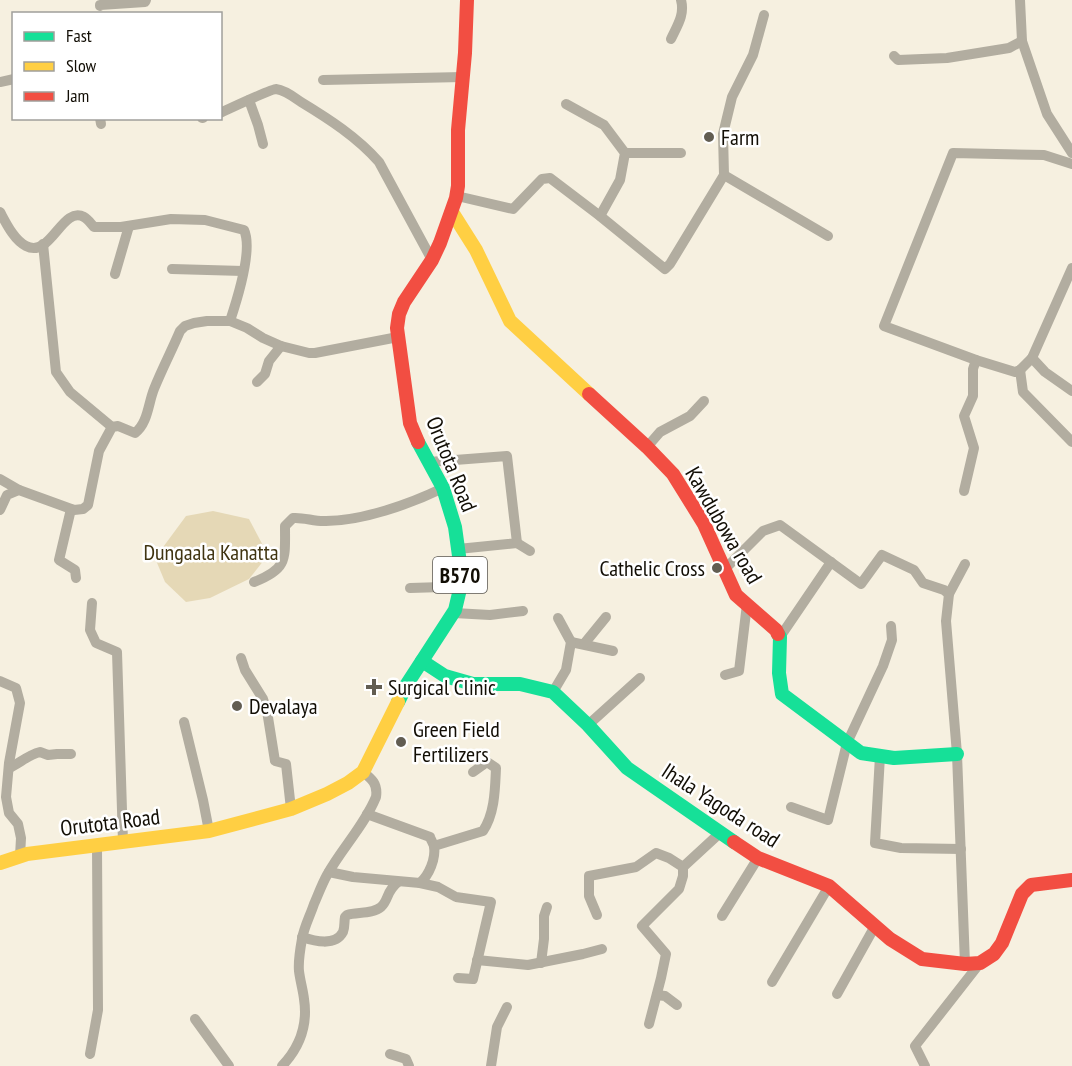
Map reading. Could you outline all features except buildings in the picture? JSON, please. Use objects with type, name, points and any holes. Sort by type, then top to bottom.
[{"type":"street","points":[[100,6],[123,2],[145,2],[146,0]]},
{"type":"street","name":"Orutota Road","points":[[0,862],[20,856],[66,849],[209,831],[291,808],[348,783],[363,772],[407,684],[454,613],[460,589],[460,563],[455,527],[443,488],[415,437],[397,328],[404,302],[432,260],[457,196],[458,130],[467,0]]},
{"type":"street","points":[[671,39],[682,17],[681,0]]},
{"type":"street","points":[[1020,0],[1022,41],[1047,114],[1072,153]]},
{"type":"street","points":[[457,196],[513,209],[542,179],[550,178],[665,269],[724,175],[723,134],[732,97],[753,55],[764,15]]},
{"type":"street","points":[[894,56],[898,60],[946,58],[1010,48],[1022,41]]},
{"type":"street","points":[[323,80],[463,76]]},
{"type":"street","points":[[222,112],[274,88],[284,91],[326,118],[351,136],[379,162],[432,260]]},
{"type":"street","points":[[249,100],[263,144]]},
{"type":"street","points":[[566,104],[604,125],[625,153],[620,180],[600,216]]},
{"type":"street","points":[[625,153],[681,153]]},
{"type":"street","points":[[1072,164],[1044,155],[953,153],[884,326],[1015,372],[1032,358],[1072,268]]},
{"type":"street","points":[[724,175],[828,236]]},
{"type":"street","points":[[0,212],[18,239],[27,247],[38,247],[43,244],[71,216],[76,214],[84,217],[94,226],[129,225],[171,219],[205,220],[244,230],[247,237],[243,271],[230,321]]},
{"type":"street","name":"Kawdubowa road","points":[[452,212],[476,250],[510,321],[647,447],[673,474],[704,524],[736,595],[776,630],[780,637]]},
{"type":"street","points":[[115,274],[129,225]]},
{"type":"street","points":[[43,244],[56,372],[70,392],[112,427],[118,426],[135,433],[141,429],[153,390],[180,331],[185,326],[207,321],[230,321],[281,346],[309,353],[398,337]]},
{"type":"street","points":[[172,269],[243,271]]},
{"type":"street","points":[[257,382],[265,374],[269,361],[281,346]]},
{"type":"street","points":[[1032,358],[1045,372],[1072,391]]},
{"type":"street","points":[[964,491],[974,448],[964,416],[973,396],[973,369],[976,360]]},
{"type":"street","points":[[1020,370],[1023,392],[1072,442]]},
{"type":"street","points":[[647,447],[660,432],[690,416],[704,401]]},
{"type":"street","points":[[0,479],[18,490],[70,509],[83,509],[88,505],[99,451],[112,427]]},
{"type":"street","points":[[429,462],[507,456],[518,543]]},
{"type":"street","points":[[254,582],[267,577],[280,567],[284,556],[285,526],[293,518],[325,522],[346,520],[401,505],[443,488]]},
{"type":"street","points":[[0,510],[7,495],[18,490]]},
{"type":"street","points":[[70,509],[59,560],[75,570],[76,578]]},
{"type":"street","points":[[724,570],[763,531],[780,525],[861,584],[882,555],[914,570],[923,583],[949,594]]},
{"type":"street","points":[[458,549],[518,543],[530,551]]},
{"type":"street","points":[[831,562],[780,637],[779,673],[782,694],[861,753],[894,758],[957,754]]},
{"type":"street","points":[[965,564],[949,594],[946,621],[957,754],[965,964]]},
{"type":"street","points":[[410,588],[460,589]]},
{"type":"street","points":[[92,603],[90,630],[96,643],[117,652],[123,842]]},
{"type":"street","points":[[725,675],[739,671],[747,604]]},
{"type":"street","points":[[454,613],[490,615],[524,611]]},
{"type":"street","points":[[584,644],[606,617]]},
{"type":"street","points":[[553,692],[566,670],[571,642],[558,618]]},
{"type":"street","points":[[791,807],[828,820],[847,742],[883,666],[892,640],[891,626]]},
{"type":"street","points":[[571,642],[613,651]]},
{"type":"street","points":[[241,658],[267,711],[274,761],[286,764],[291,808]]},
{"type":"street","name":"Ihala Yagoda road","points":[[422,661],[445,676],[473,684],[520,684],[553,692],[588,725],[627,768],[758,858],[830,886],[890,939],[922,959],[965,964],[980,963]]},
{"type":"street","points":[[588,725],[640,678]]},
{"type":"street","points":[[0,681],[16,688],[20,703],[6,797],[9,813],[18,825],[21,838],[20,856]]},
{"type":"street","points":[[184,722],[209,831]]},
{"type":"street","points":[[9,768],[32,754],[40,752],[48,755],[71,754]]},
{"type":"street","points":[[880,756],[875,843],[901,848],[961,849]]},
{"type":"street","points":[[434,846],[483,831],[488,824],[495,796],[496,768],[487,762],[472,772]]},
{"type":"street","points":[[282,1066],[300,1041],[304,1026],[305,1012],[299,966],[302,937],[329,872],[358,831],[375,801],[377,792],[375,783],[363,772]]},
{"type":"street","points":[[367,814],[430,837],[434,846],[433,860],[426,878],[420,883]]},
{"type":"street","points":[[649,1024],[666,954],[642,926],[679,889],[683,867],[721,832]]},
{"type":"street","points":[[90,1054],[98,1010],[97,846]]},
{"type":"street","points":[[597,915],[589,896],[589,876],[636,867],[656,852],[683,867]]},
{"type":"street","points":[[722,916],[758,858]]},
{"type":"street","points":[[329,872],[353,878],[420,883],[438,887],[456,897],[490,902],[473,979],[458,978]]},
{"type":"street","points":[[925,1066],[915,1046],[980,963],[994,954],[1002,943],[1022,894],[1031,885],[1072,880]]},
{"type":"street","points":[[302,937],[320,942],[339,936],[344,930],[345,917],[379,909],[384,905],[392,886],[398,882]]},
{"type":"street","points":[[772,982],[830,886]]},
{"type":"street","points":[[541,963],[544,916],[547,907]]},
{"type":"street","points":[[837,994],[875,926]]},
{"type":"street","points":[[477,960],[528,966],[602,949]]},
{"type":"street","points":[[657,995],[665,996],[677,1005]]},
{"type":"street","points":[[491,1066],[497,1027],[507,1007]]},
{"type":"street","points":[[195,1019],[229,1066]]},
{"type":"street","points":[[390,1054],[406,1059],[409,1066]]},
{"type":"green space","name":"Dungaala Kanatta","points":[[213,511],[249,519],[268,555],[249,579],[210,598],[186,602],[165,582],[155,558],[186,516]]},
{"type":"shaded area","points":[[235,547],[241,547],[245,554],[241,561],[235,561],[231,557],[231,551]]},
{"type":"traffic: fast","points":[[398,702],[407,684],[455,610],[460,589],[460,563],[455,527],[443,488],[418,442]]},
{"type":"traffic: fast","points":[[778,634],[782,694],[861,753],[894,758],[957,754]]},
{"type":"traffic: fast","points":[[422,661],[445,676],[473,684],[520,684],[553,692],[588,725],[627,768],[734,842]]},
{"type":"traffic: slow","points":[[452,212],[476,250],[510,321],[589,394]]},
{"type":"traffic: slow","points":[[0,863],[27,854],[209,831],[291,809],[327,794],[363,772],[398,702]]},
{"type":"traffic: jam","points":[[418,442],[410,423],[397,328],[404,302],[432,260],[456,198],[467,0]]},
{"type":"traffic: jam","points":[[589,394],[673,474],[704,524],[736,595],[778,634]]},
{"type":"traffic: jam","points":[[734,842],[758,858],[829,886],[890,939],[922,959],[965,964],[980,963],[994,954],[1002,943],[1022,894],[1031,885],[1072,880]]},
{"type":"place","name":"Farm","points":[[709,137]]},
{"type":"place","name":"Cathelic Cross","points":[[717,568]]},
{"type":"place","name":"Surgical Clinic","points":[[374,687]]},
{"type":"place","name":"Devalaya","points":[[237,706]]},
{"type":"place","name":"Green Field Fertilizers","points":[[401,742]]}]
